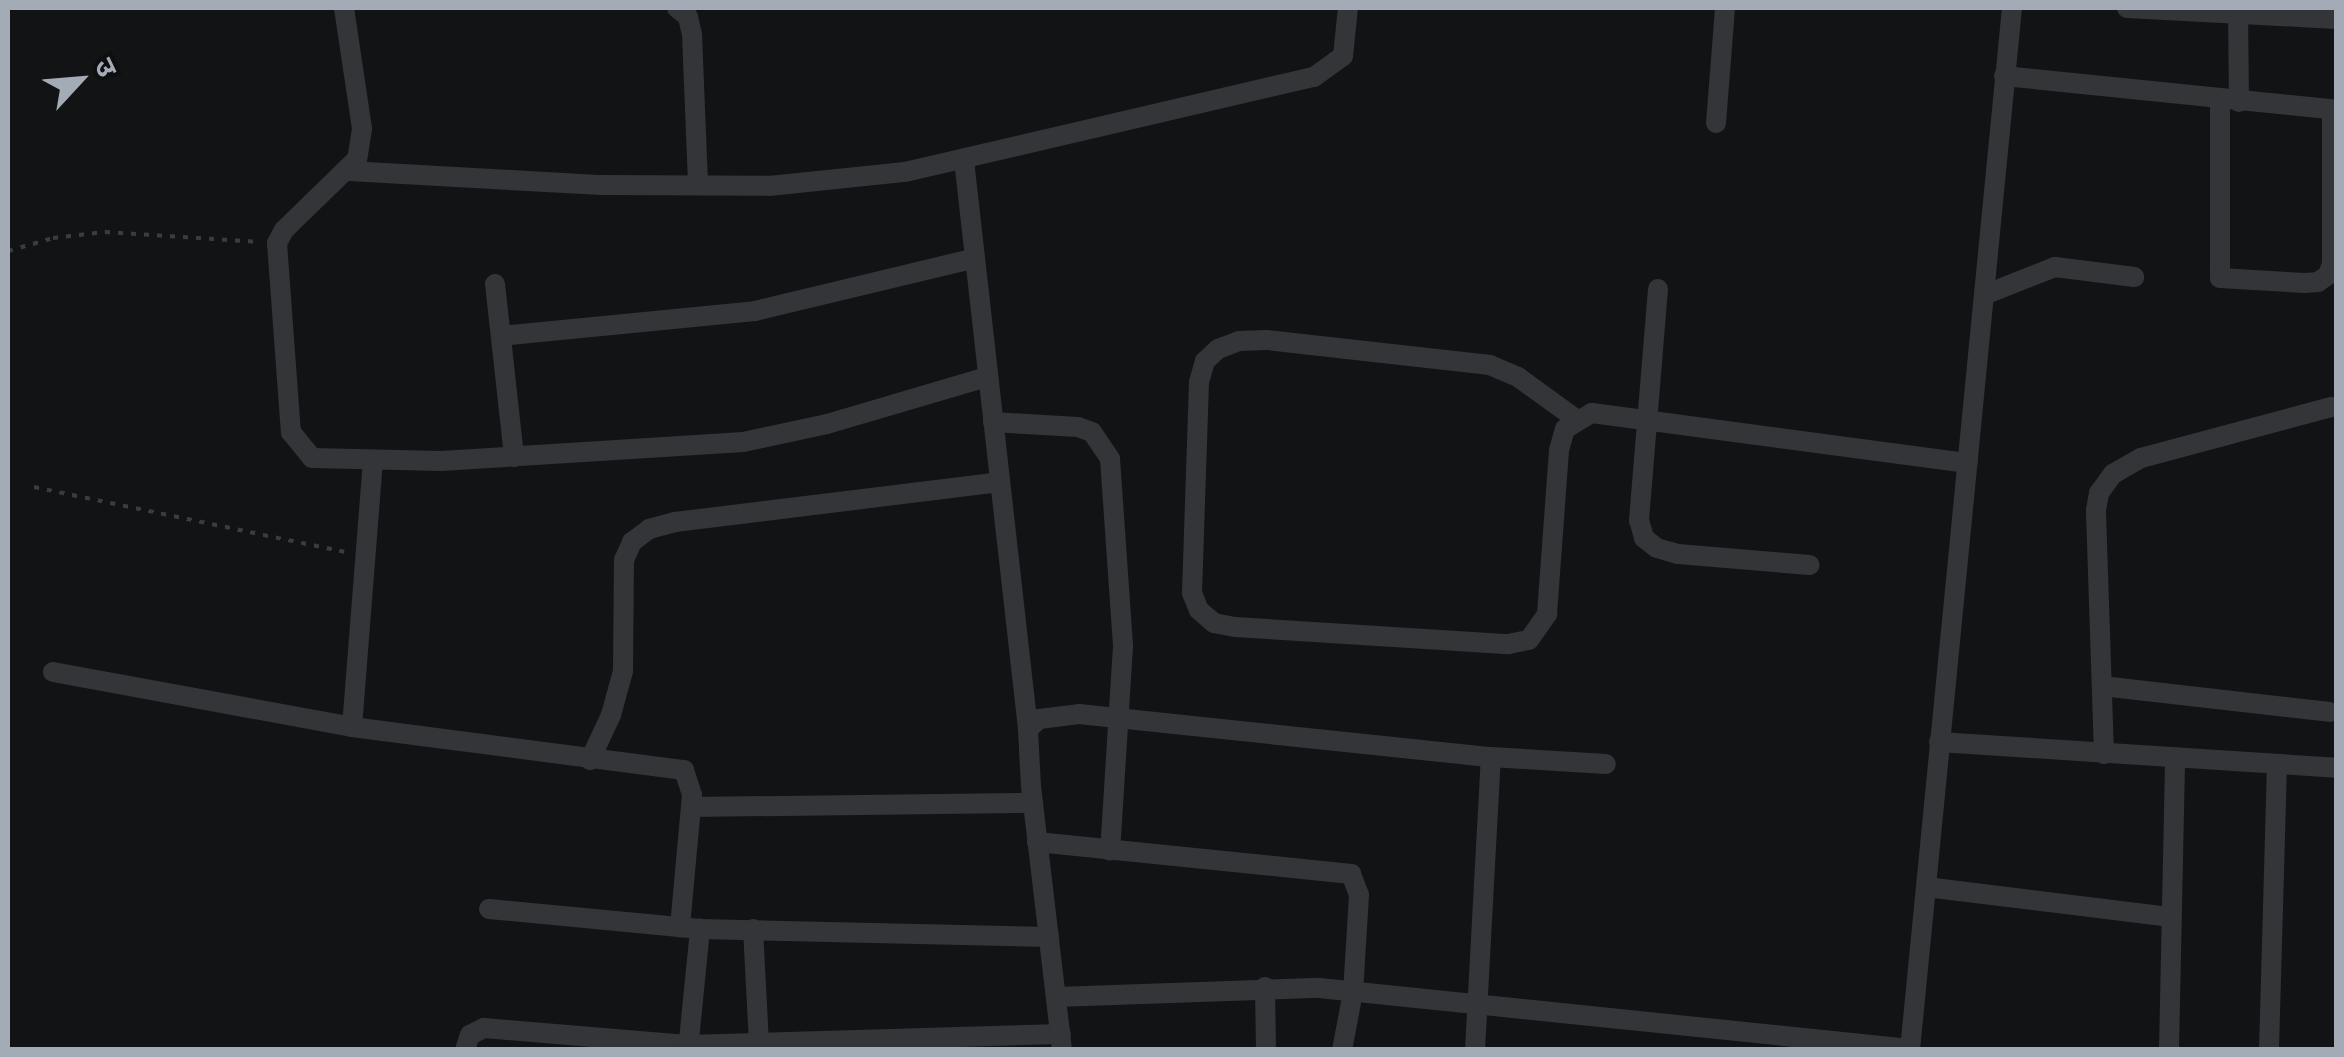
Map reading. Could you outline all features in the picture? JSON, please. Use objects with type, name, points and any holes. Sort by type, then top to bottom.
[{"type":"street","points":[[344,8],[362,129],[357,160],[284,230],[277,243],[296,443],[312,458],[373,463],[744,442],[827,424],[988,377]]},
{"type":"street","points":[[676,8],[688,17],[692,34],[698,185]]},
{"type":"street","points":[[349,171],[698,185],[769,186],[852,180],[964,160],[1314,77],[1343,56],[1348,8]]},
{"type":"street","points":[[1716,123],[1725,8]]},
{"type":"street","points":[[1056,997],[1265,987],[1353,992],[1478,1008],[1910,1049],[2012,8]]},
{"type":"street","points":[[2128,8],[2336,19]]},
{"type":"street","points":[[2004,76],[2230,101],[2334,110],[2332,264],[2328,275],[2318,282],[2220,278],[2230,101],[2238,11]]},
{"type":"street","points":[[465,1050],[470,1035],[484,1028],[688,1047],[759,1043],[1061,1042],[964,160]]},
{"type":"street","points":[[501,336],[755,310],[972,259]]},
{"type":"street","points":[[1984,295],[2055,267],[2134,277]]},
{"type":"street","points":[[495,284],[514,457]]},
{"type":"street","points":[[1658,289],[1644,420],[1639,520],[1644,538],[1656,548],[1678,554],[1810,565]]},
{"type":"street","points":[[1576,419],[1518,377],[1490,365],[1266,340],[1239,340],[1218,349],[1205,361],[1198,382],[1192,593],[1199,610],[1214,623],[1235,627],[1508,644],[1529,640],[1548,614],[1559,450],[1565,428],[1592,413],[1968,463]]},
{"type":"street","points":[[2104,754],[2096,510],[2099,493],[2114,474],[2141,458],[2331,407]]},
{"type":"street","points":[[993,422],[1078,427],[1092,432],[1110,460],[1119,557],[1122,718],[1110,851]]},
{"type":"street","points":[[352,727],[369,557],[373,463]]},
{"type":"street","points":[[590,760],[611,715],[623,672],[624,560],[632,542],[649,529],[676,522],[1000,482]]},
{"type":"street","points":[[53,672],[352,727],[684,770],[690,780],[688,1047]]},
{"type":"street","points":[[2102,686],[2330,712]]},
{"type":"street","points":[[1028,729],[1039,719],[1056,715],[1122,718],[1491,757],[1606,764]]},
{"type":"street","points":[[1940,742],[2336,768]]},
{"type":"street","points":[[1475,1050],[1491,757]]},
{"type":"street","points":[[2169,1050],[2175,759]]},
{"type":"street","points":[[2269,1050],[2276,766]]},
{"type":"street","points":[[690,808],[1033,804]]},
{"type":"street","points":[[1037,842],[1340,869],[1350,874],[1359,895],[1353,992],[1342,1050]]},
{"type":"street","points":[[1926,887],[2169,917]]},
{"type":"street","points":[[488,909],[690,928],[1048,937]]},
{"type":"street","points":[[753,929],[759,1043]]},
{"type":"street","points":[[1265,987],[1266,1050]]},
{"type":"path","points":[[8,250],[52,238],[105,232],[277,243]]},
{"type":"path","points":[[34,487],[369,557]]}]
